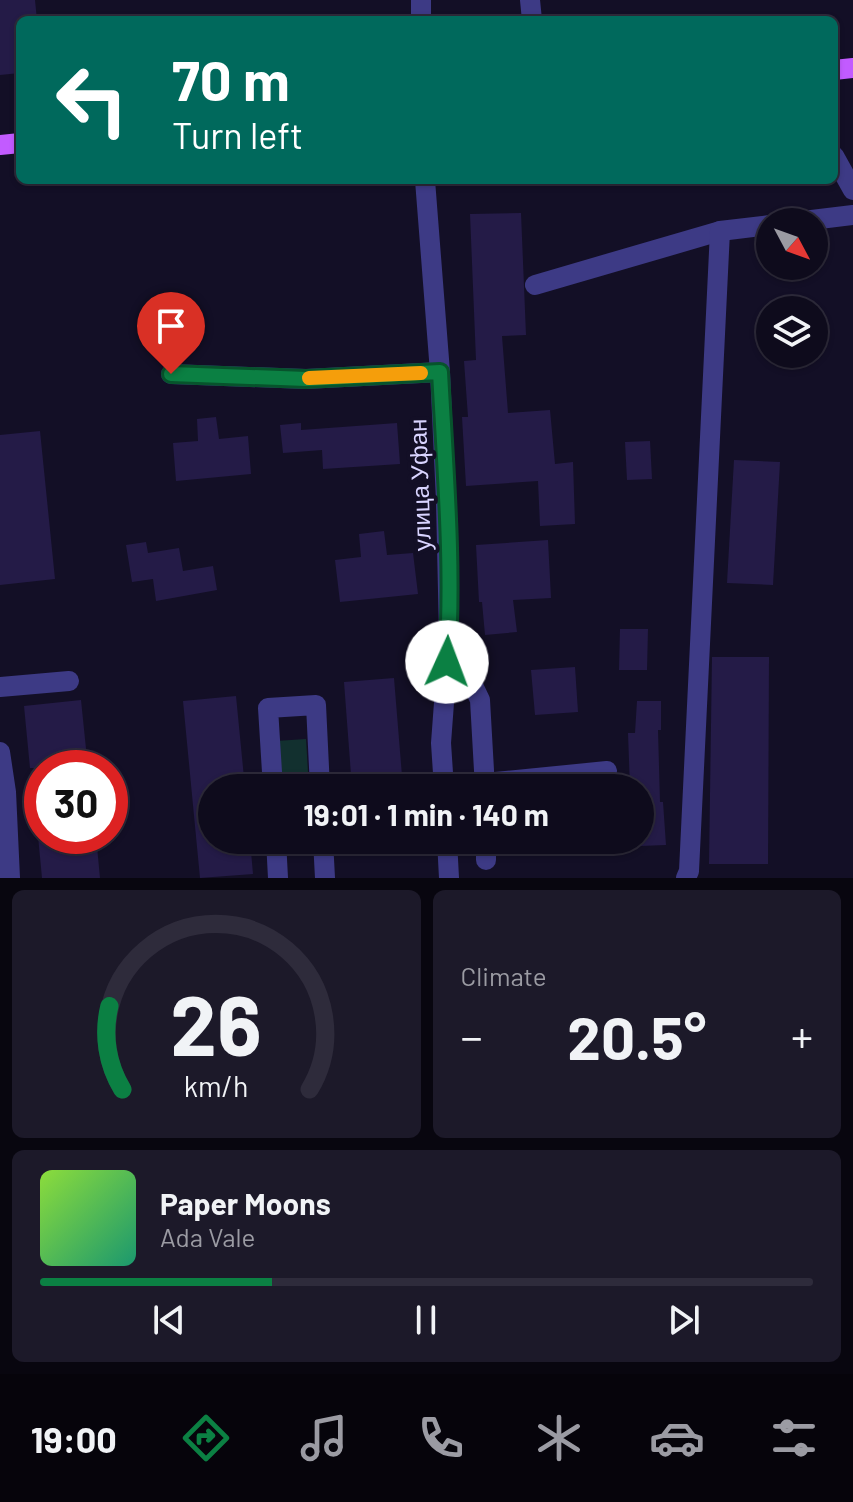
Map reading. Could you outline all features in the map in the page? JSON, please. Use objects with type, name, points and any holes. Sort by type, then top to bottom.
[{"type":"street","points":[[838,163],[853,190]]},
{"type":"street","name":"улица Уфан","points":[[425,184],[440,372],[449,636],[441,743],[443,774]]},
{"type":"street","points":[[828,218],[853,215]]},
{"type":"street","points":[[535,285],[720,231],[756,227]]},
{"type":"street","points":[[686,878],[689,871],[720,231]]},
{"type":"street","points":[[171,374],[306,379],[440,372]]},
{"type":"street","points":[[449,636],[480,700],[484,774]]},
{"type":"street","points":[[0,687],[69,681]]},
{"type":"street","points":[[272,774],[268,708],[316,705],[319,774]]},
{"type":"street","points":[[0,752],[10,878]]},
{"type":"street","points":[[583,774],[607,771]]},
{"type":"street","points":[[277,854],[278,878]]},
{"type":"street","points":[[324,854],[325,878]]},
{"type":"street","points":[[448,854],[449,878]]},
{"type":"green space","points":[[306,739],[308,774],[278,774],[276,741]]},
{"type":"building","points":[[0,0],[35,0],[37,16],[16,16],[16,73],[0,75]]},
{"type":"building","points":[[521,213],[526,335],[502,336],[508,413],[550,410],[555,464],[573,462],[575,524],[540,526],[538,481],[466,486],[462,417],[468,417],[464,361],[476,360],[470,214]]},
{"type":"building","points":[[216,417],[219,439],[248,436],[251,474],[176,481],[173,443],[198,441],[197,419]]},
{"type":"building","points":[[301,423],[301,430],[397,423],[400,464],[323,469],[322,450],[283,453],[280,425]]},
{"type":"building","points":[[40,431],[55,579],[0,585],[0,435]]},
{"type":"building","points":[[650,441],[652,479],[627,480],[625,442]]},
{"type":"building","points":[[734,460],[780,462],[773,585],[727,583]]},
{"type":"building","points":[[384,531],[387,555],[413,553],[418,594],[340,602],[335,560],[361,557],[359,534]]},
{"type":"building","points":[[548,540],[551,598],[513,600],[517,632],[485,635],[482,602],[479,602],[476,545]]},
{"type":"building","points":[[146,542],[148,553],[179,548],[183,571],[213,566],[217,590],[156,601],[153,579],[132,582],[126,545]]},
{"type":"building","points":[[620,629],[648,629],[647,670],[619,670]]},
{"type":"building","points":[[712,657],[769,657],[768,864],[709,864]]},
{"type":"building","points":[[575,667],[578,712],[535,715],[531,670]]},
{"type":"building","points":[[394,678],[402,774],[351,774],[344,682]]},
{"type":"building","points":[[236,696],[244,774],[198,774],[198,854],[251,854],[253,874],[200,878],[183,701]]},
{"type":"building","points":[[81,700],[86,750],[28,750],[24,706]]},
{"type":"building","points":[[637,701],[661,701],[661,730],[658,730],[660,802],[663,802],[666,845],[654,845],[654,774],[629,774],[628,733],[635,733]]},
{"type":"building","points":[[40,854],[98,854],[100,878],[42,878]]},
{"type":"slow traffic","points":[[309,378],[421,373]]},
{"type":"route","points":[[171,374],[306,379],[440,372],[446,501],[447,662]]}]
